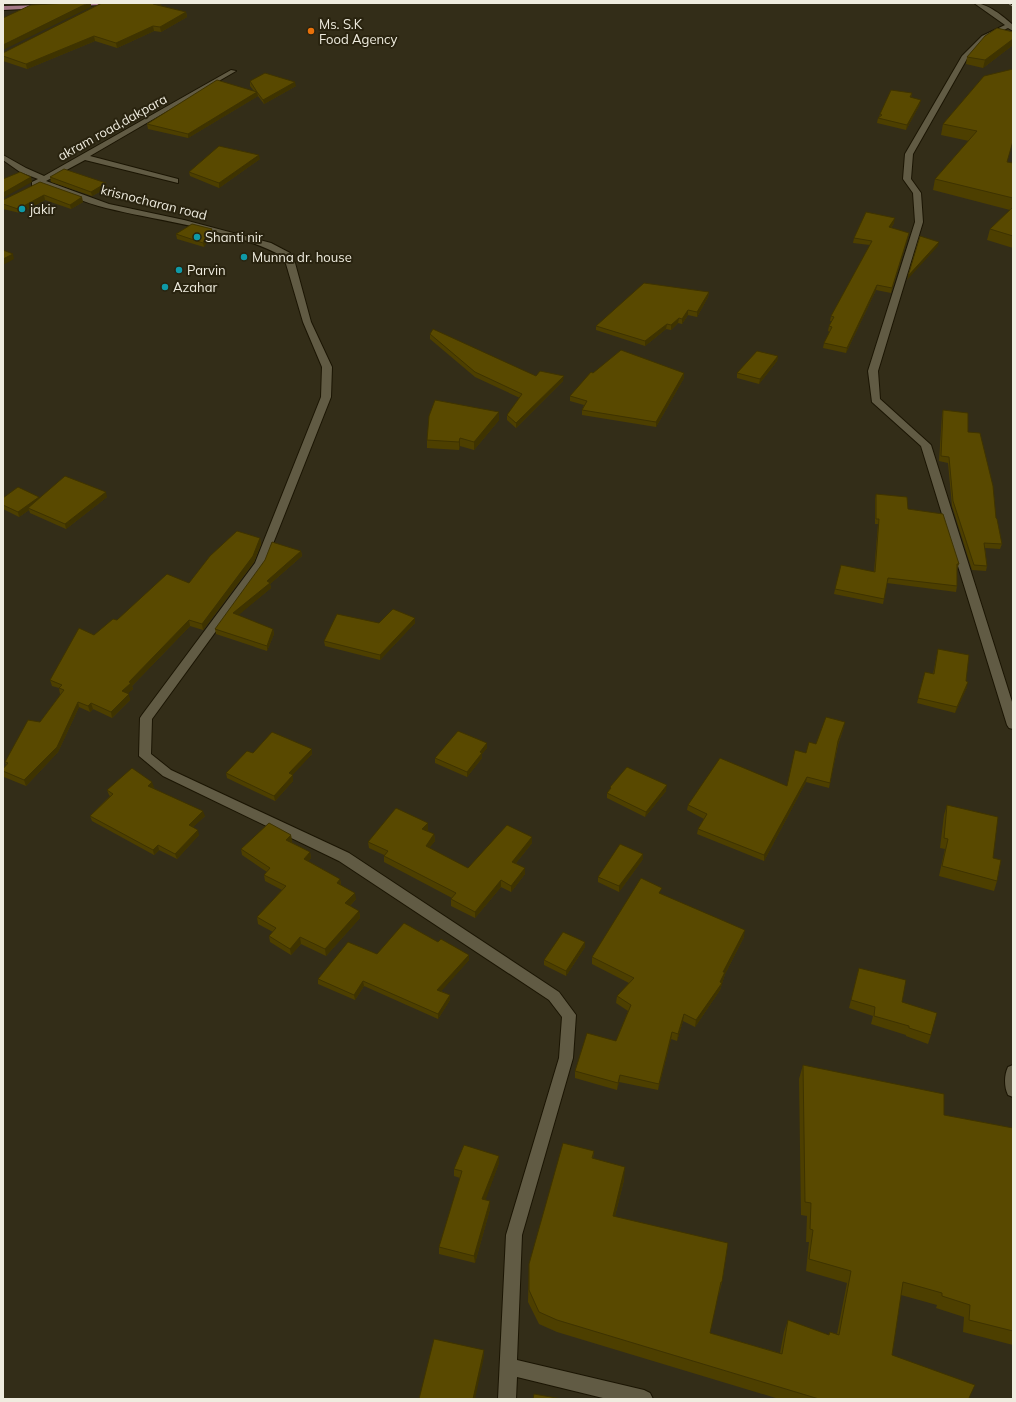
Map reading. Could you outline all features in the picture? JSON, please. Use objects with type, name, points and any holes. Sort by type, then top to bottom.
[{"type":"main road","points":[[71,4],[101,3]]},
{"type":"main road","points":[[3,8],[48,6]]},
{"type":"street","points":[[977,3],[1005,21],[1011,27],[984,37],[965,56],[909,154],[907,179],[917,193],[919,222],[873,371],[875,400],[926,445],[1013,725]]},
{"type":"street","name":"akram road,dakpara","points":[[27,189],[233,71]]},
{"type":"street","name":"krisnocharan road","points":[[3,157],[42,181],[107,206],[184,222],[268,245],[287,255],[291,263],[307,322],[327,367],[326,397],[260,564],[146,718],[145,756],[167,772],[344,857],[554,996],[569,1015],[566,1058],[514,1235],[509,1367]]},
{"type":"street","points":[[84,157],[175,181]]},
{"type":"street","points":[[1013,1072],[1013,1090]]},
{"type":"street","points":[[507,1399],[509,1367],[644,1399]]},
{"type":"building","points":[[88,3],[3,45],[3,18],[31,5]]},
{"type":"building","points":[[102,3],[154,3],[153,4],[186,12],[160,27],[153,26],[116,43],[94,36],[26,64],[3,56],[3,53]]},
{"type":"building","points":[[997,28],[1013,32],[1013,39],[985,60],[967,57],[985,36]]},
{"type":"building","points":[[1013,69],[1013,141],[1007,162],[1013,163],[1013,198],[935,179],[977,131],[943,124],[984,76]]},
{"type":"building","points":[[265,73],[295,82],[263,100],[250,81]]},
{"type":"building","points":[[217,80],[257,92],[188,134],[147,124]]},
{"type":"building","points":[[891,90],[912,93],[910,97],[921,100],[907,125],[878,118],[882,115],[880,114]]},
{"type":"building","points":[[219,146],[259,155],[219,183],[189,172]]},
{"type":"building","points":[[64,169],[106,183],[91,192],[50,177]]},
{"type":"building","points":[[20,172],[31,177],[3,193],[3,179]]},
{"type":"building","points":[[40,182],[82,197],[70,205],[44,195],[18,209],[3,204],[3,200]]},
{"type":"building","points":[[1013,207],[1013,236],[990,229]]},
{"type":"building","points":[[866,212],[895,218],[889,227],[909,233],[892,288],[877,285],[847,348],[824,343],[832,327],[829,326],[834,317],[831,316],[872,241],[854,238]]},
{"type":"building","name":"Shanti nir","points":[[192,224],[212,229],[203,243],[176,234]]},
{"type":"building","points":[[920,236],[939,242],[908,276]]},
{"type":"building","points":[[3,250],[13,254],[3,259]]},
{"type":"building","points":[[644,283],[709,292],[697,312],[688,310],[682,319],[679,318],[671,325],[667,324],[645,341],[596,326]]},
{"type":"building","points":[[433,329],[536,376],[540,371],[564,376],[516,423],[507,415],[522,394],[475,372],[430,334]]},
{"type":"building","points":[[621,350],[684,373],[656,422],[582,410],[587,401],[570,396],[591,372],[593,373]]},
{"type":"building","points":[[757,351],[778,356],[760,379],[737,373]]},
{"type":"building","points":[[435,400],[499,412],[474,442],[460,438],[459,442],[427,440],[429,416]]},
{"type":"building","points":[[943,410],[968,413],[968,432],[980,433],[993,486],[996,518],[1002,544],[984,543],[987,566],[974,565],[953,501],[949,457],[941,456]]},
{"type":"building","points":[[65,476],[106,492],[65,524],[28,508]]},
{"type":"building","points":[[18,487],[39,497],[18,512],[3,505],[3,498]]},
{"type":"building","points":[[876,494],[907,497],[908,509],[943,514],[959,564],[957,564],[957,586],[888,578],[884,599],[835,589],[841,565],[875,572],[879,519],[876,519]]},
{"type":"building","points":[[237,531],[260,538],[253,556],[202,624],[189,620],[129,682],[131,683],[122,691],[129,694],[111,712],[91,703],[88,706],[78,702],[57,747],[24,780],[3,771],[8,763],[5,762],[28,720],[40,722],[64,690],[59,688],[62,685],[50,680],[79,628],[94,635],[113,619],[117,620],[167,574],[189,583],[210,556]]},
{"type":"building","points":[[272,542],[301,551],[267,581],[270,583],[233,613],[273,629],[267,646],[215,629],[265,560]]},
{"type":"building","points":[[393,609],[415,618],[380,655],[324,641],[337,614],[379,623]]},
{"type":"building","points":[[938,649],[969,655],[966,681],[968,682],[957,707],[918,698],[925,672],[934,674]]},
{"type":"building","points":[[826,717],[845,722],[838,741],[830,783],[807,777],[764,855],[698,829],[707,814],[688,805],[720,758],[787,786],[795,750],[806,753],[809,742],[816,744]]},
{"type":"building","points":[[458,731],[487,743],[480,752],[482,753],[467,772],[435,758]]},
{"type":"building","points":[[272,732],[312,749],[289,773],[293,775],[274,796],[226,773],[247,751],[253,753]]},
{"type":"building","points":[[627,767],[667,785],[646,812],[607,793],[611,788],[610,787]]},
{"type":"building","points":[[132,768],[152,782],[148,786],[203,811],[189,825],[198,830],[175,854],[158,845],[153,850],[90,816],[113,794],[107,790]]},
{"type":"building","points":[[947,805],[998,817],[993,858],[1001,860],[997,881],[942,866],[948,839],[944,838]]},
{"type":"building","points":[[396,808],[428,823],[422,829],[434,834],[426,846],[468,868],[507,825],[532,837],[512,862],[525,868],[511,886],[501,880],[475,912],[451,899],[456,893],[384,856],[388,851],[368,842]]},
{"type":"building","points":[[269,823],[291,835],[286,840],[310,852],[304,859],[340,879],[337,883],[355,893],[345,903],[359,911],[325,949],[300,937],[290,949],[269,936],[276,928],[257,917],[286,886],[264,875],[270,868],[241,849]]},
{"type":"building","points":[[620,844],[643,854],[619,886],[598,877]]},
{"type":"building","points":[[641,878],[662,888],[659,893],[745,930],[723,972],[725,972],[720,982],[722,983],[696,1020],[684,1014],[678,1034],[672,1032],[659,1084],[620,1075],[618,1083],[575,1071],[587,1033],[616,1041],[631,1005],[617,996],[634,978],[592,957]]},
{"type":"building","points":[[404,923],[438,942],[441,939],[469,955],[437,990],[450,995],[438,1014],[363,981],[354,995],[318,979],[348,942],[377,954]]},
{"type":"building","points":[[563,932],[585,942],[566,971],[544,960]]},
{"type":"building","points":[[859,968],[906,980],[902,1002],[937,1013],[931,1035],[909,1028],[909,1026],[874,1016],[875,1007],[851,1000]]},
{"type":"building","points":[[803,1065],[944,1094],[944,1115],[1013,1128],[1013,1331],[969,1320],[970,1305],[942,1296],[942,1293],[903,1282],[892,1355],[975,1385],[969,1398],[971,1399],[819,1399],[557,1320],[539,1312],[529,1290],[529,1264],[563,1143],[594,1151],[592,1158],[625,1167],[613,1216],[728,1243],[722,1282],[710,1333],[782,1354],[788,1320],[829,1335],[830,1332],[839,1335],[851,1271],[809,1259],[813,1230],[810,1229],[811,1203],[805,1202]]},
{"type":"building","points":[[464,1145],[499,1156],[482,1199],[490,1201],[474,1256],[439,1247],[462,1171],[454,1169]]},
{"type":"building","points":[[434,1339],[484,1350],[473,1399],[419,1399]]},
{"type":"building","points":[[534,1394],[562,1399],[533,1399]]},
{"type":"place","name":"Ms. S.K Food Agency","points":[[311,31]]},
{"type":"place","name":"jakir","points":[[22,209]]},
{"type":"place","name":"Shanti nir","points":[[197,237]]},
{"type":"place","name":"Munna dr. house","points":[[244,257]]},
{"type":"place","name":"Parvin","points":[[179,270]]},
{"type":"place","name":"Azahar","points":[[165,287]]}]
